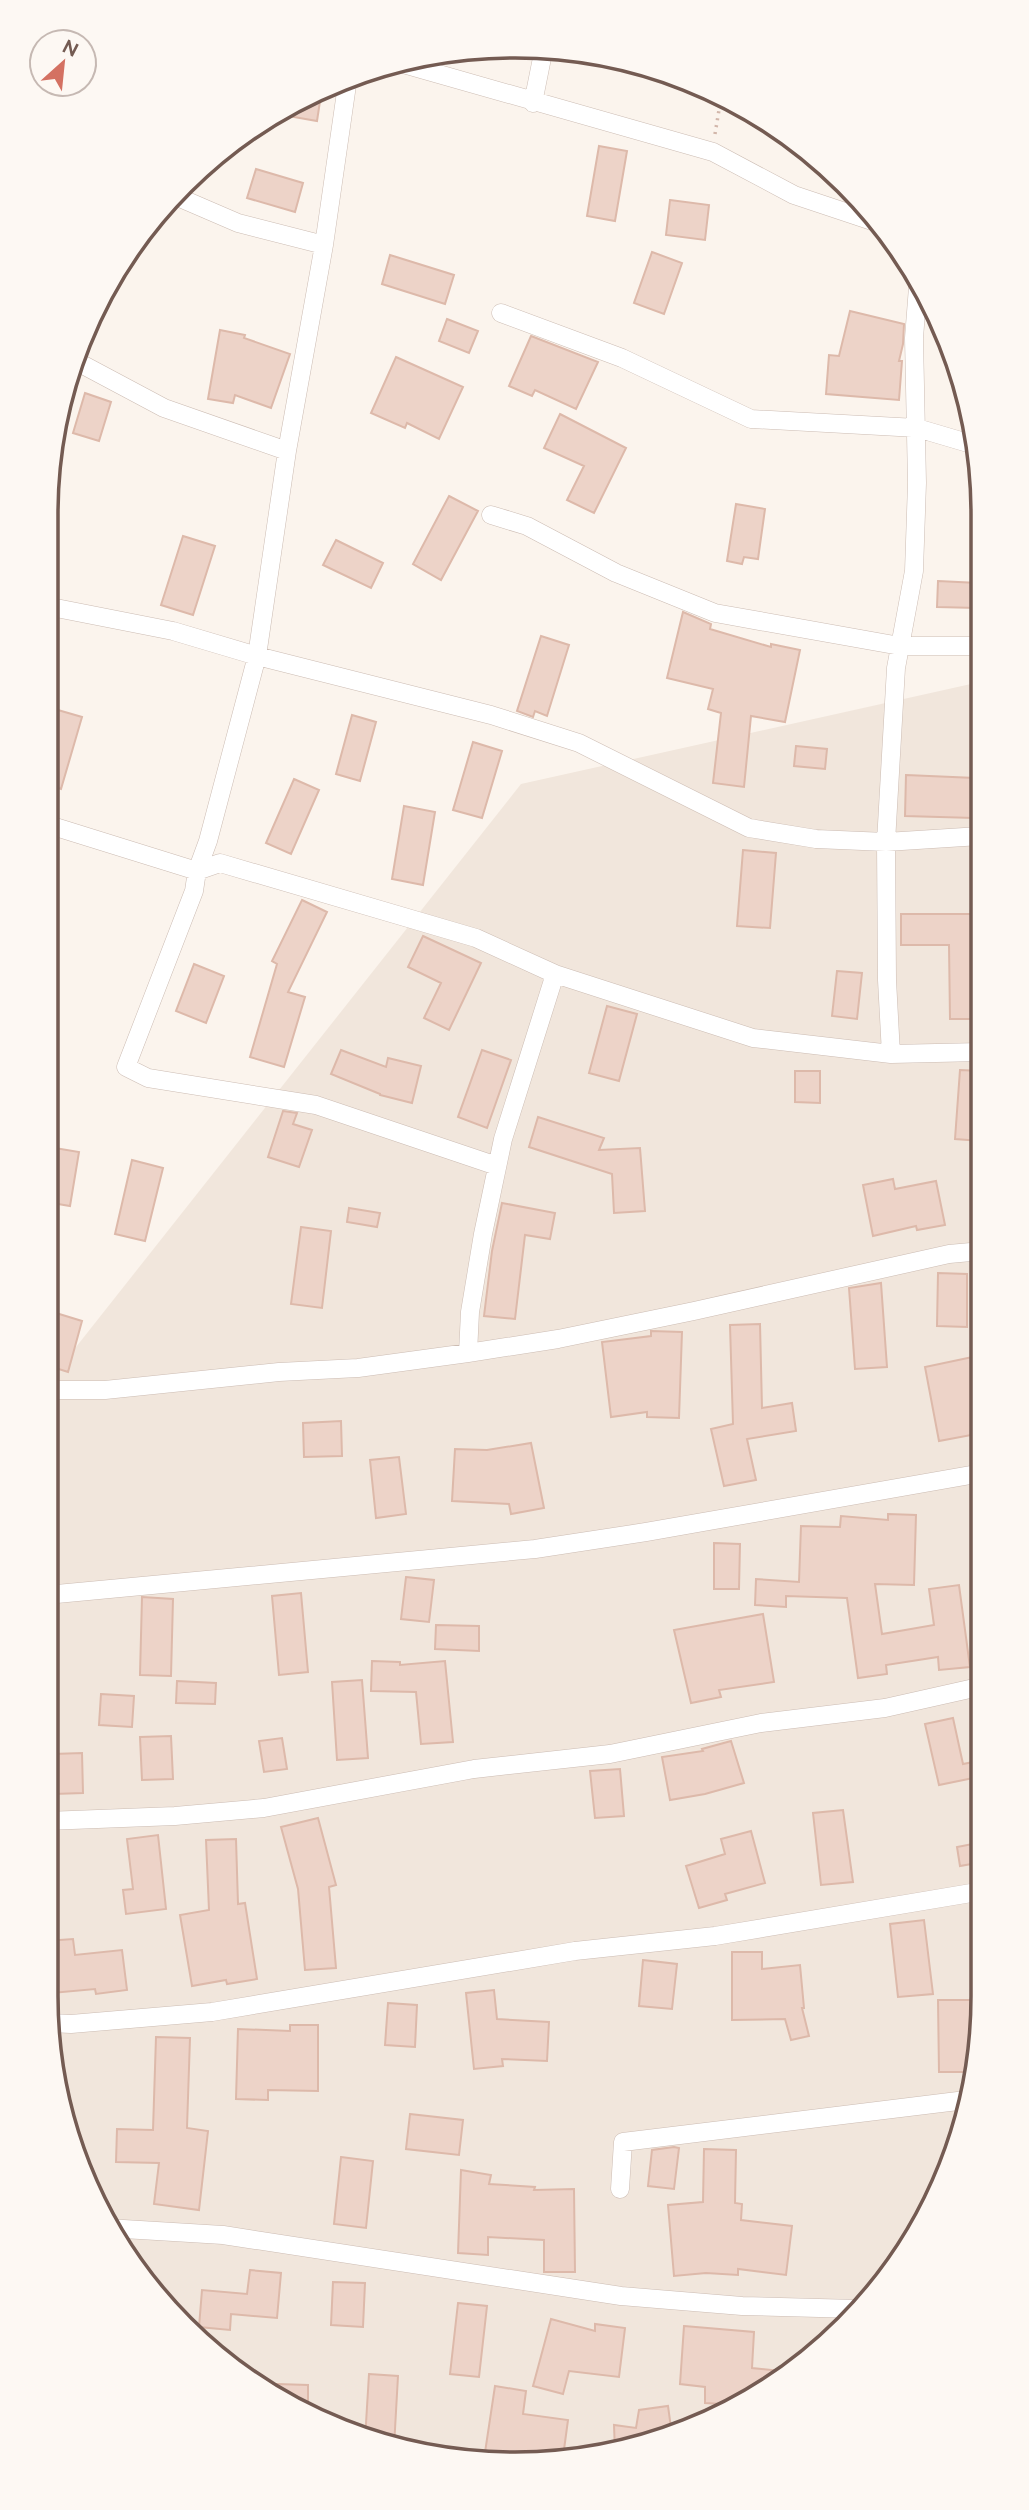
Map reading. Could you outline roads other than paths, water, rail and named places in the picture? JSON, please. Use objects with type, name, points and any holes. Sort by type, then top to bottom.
[{"type":"street","points":[[533,103],[542,59]]},
{"type":"street","points":[[418,68],[713,152],[794,195],[862,218]]},
{"type":"street","points":[[346,91],[324,245],[287,451],[257,656],[208,841],[197,871],[194,891],[126,1067],[148,1078],[316,1105],[497,1166]]},
{"type":"street","points":[[184,200],[238,223],[324,245]]},
{"type":"street","points":[[891,1054],[887,980],[886,842],[896,668],[914,571],[917,428],[914,338],[917,299]]},
{"type":"street","points":[[501,313],[622,359],[751,419],[917,428],[965,442]]},
{"type":"street","points":[[83,365],[164,408],[287,451]]},
{"type":"street","points":[[491,515],[527,526],[616,573],[715,613],[900,646],[971,646]]},
{"type":"street","points":[[58,608],[173,631],[257,656],[491,715],[579,743],[749,828],[816,839],[886,842],[971,837]]},
{"type":"street","points":[[58,828],[197,871],[220,863],[476,938],[555,974],[753,1038],[891,1054],[971,1052]]},
{"type":"street","points":[[468,1353],[470,1312],[503,1139],[555,974]]},
{"type":"street","points":[[58,1390],[105,1390],[279,1372],[358,1368],[468,1353],[558,1339],[949,1254],[971,1252]]},
{"type":"street","points":[[58,1594],[535,1549],[971,1475]]},
{"type":"street","points":[[58,1821],[175,1816],[264,1808],[474,1769],[610,1754],[761,1723],[885,1708],[971,1689]]},
{"type":"street","points":[[59,2024],[212,2012],[575,1951],[715,1936],[971,1893]]},
{"type":"street","points":[[620,2189],[623,2142],[959,2101]]},
{"type":"street","points":[[122,2229],[223,2235],[621,2296],[742,2306],[846,2309]]}]
